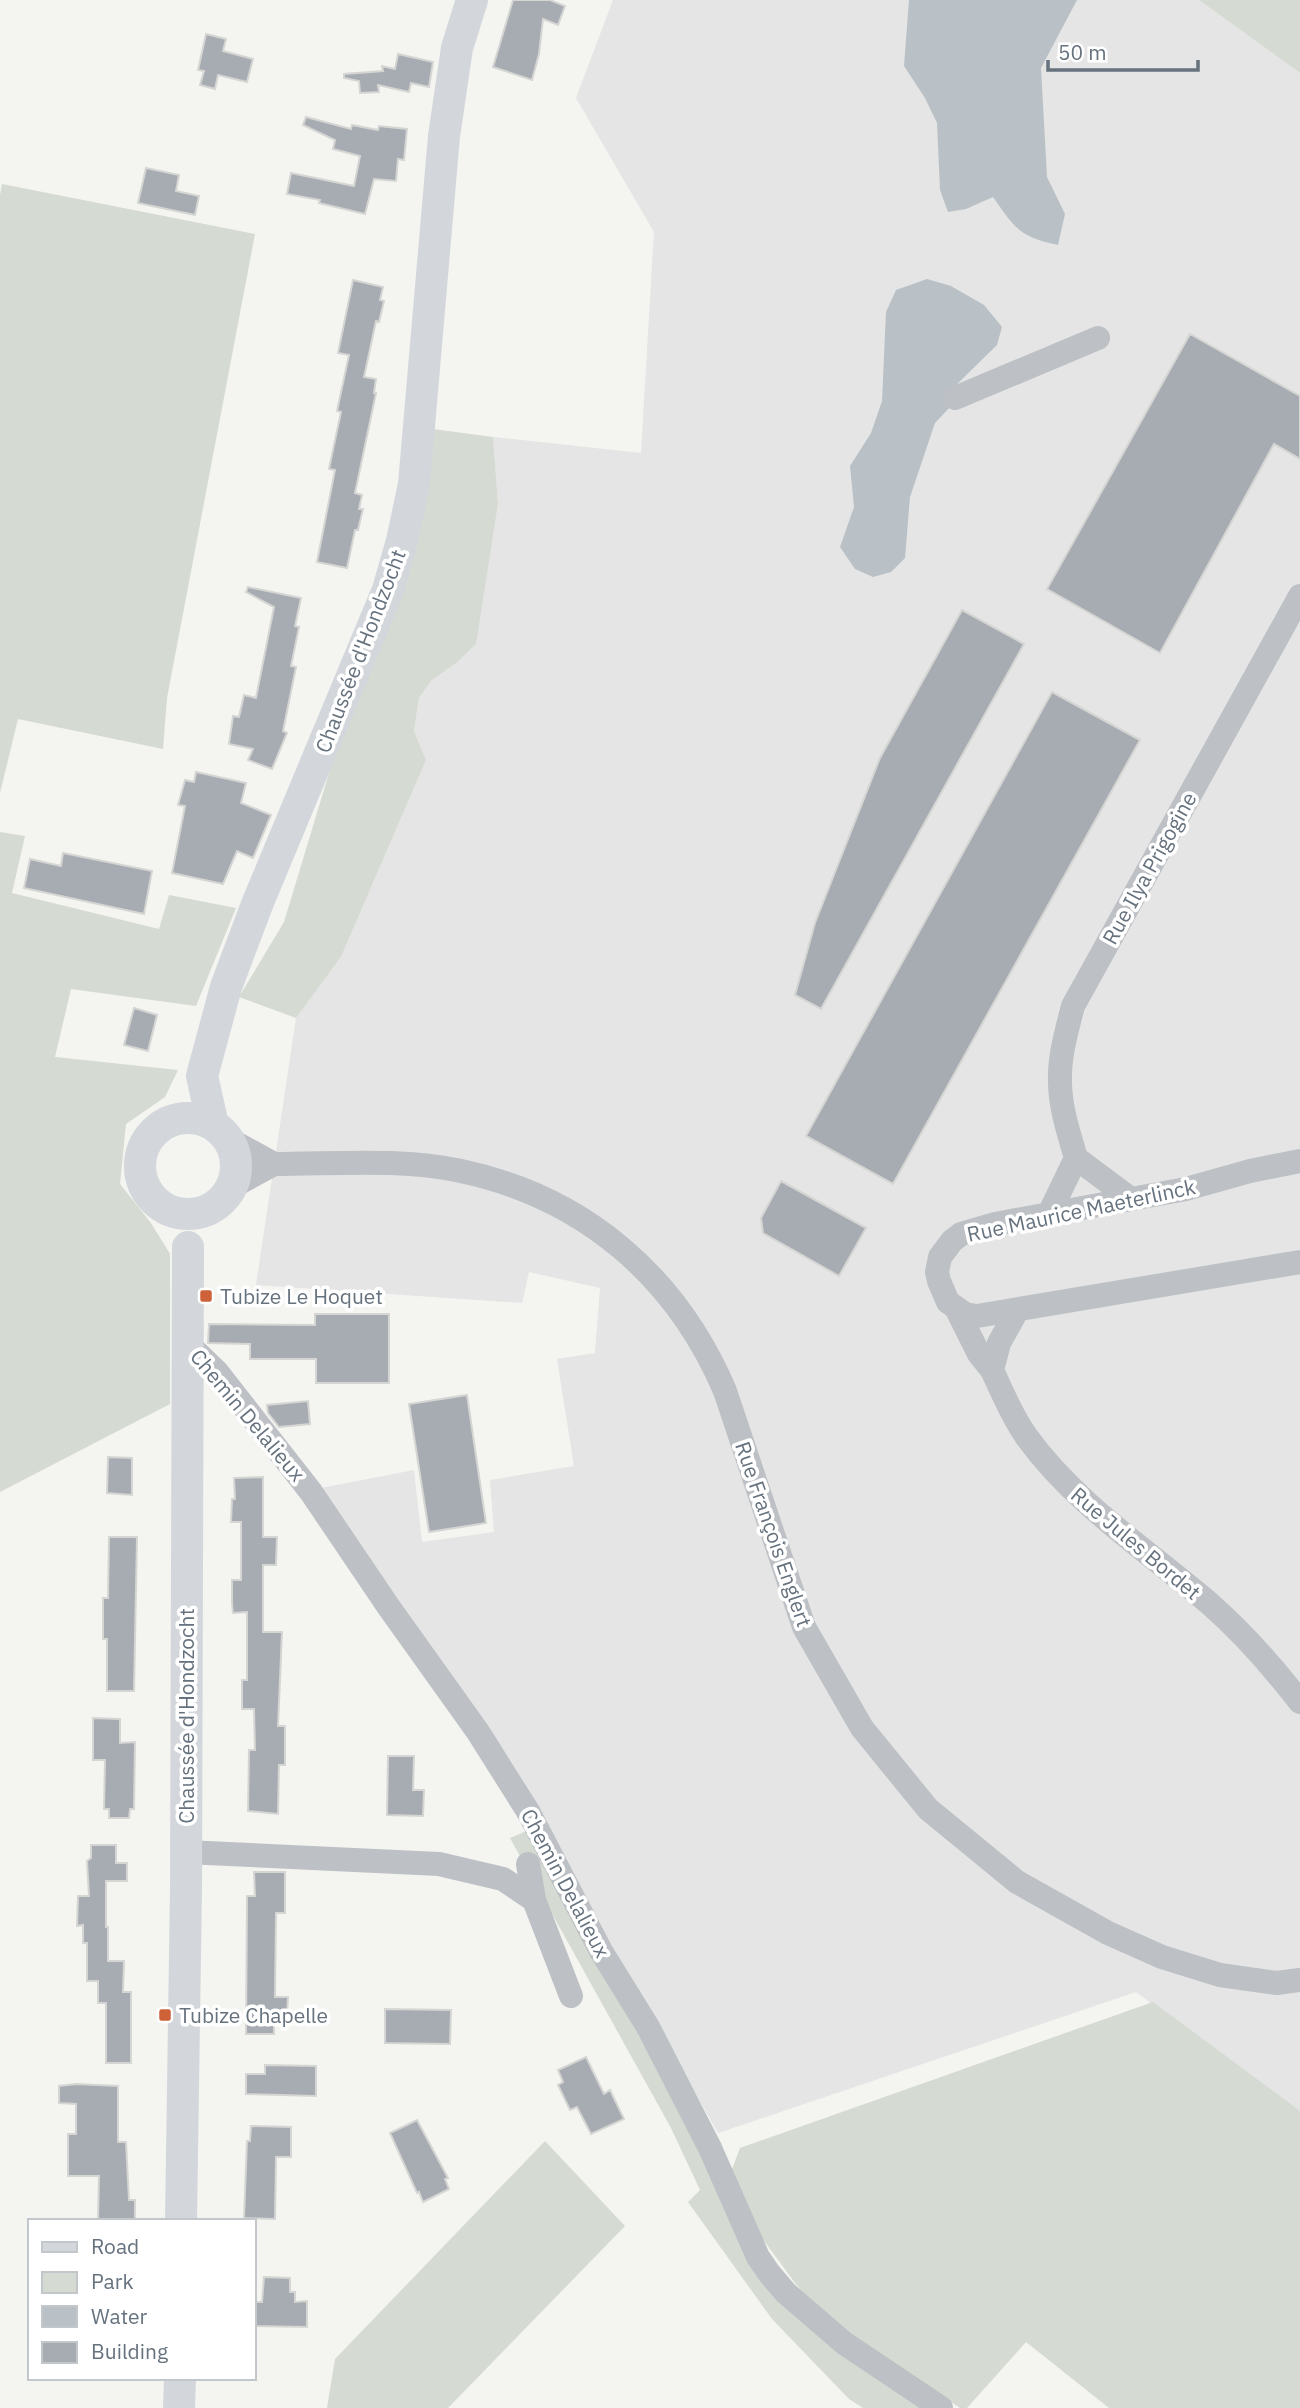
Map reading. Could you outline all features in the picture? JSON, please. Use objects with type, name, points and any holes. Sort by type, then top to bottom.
[{"type":"main road","name":"Chaussée d'Hondzocht","points":[[202,1076],[226,987],[258,902],[388,590],[402,541],[414,484],[444,136],[457,48],[472,0]]},
{"type":"main road","points":[[166,1123],[181,1096],[202,1076],[219,1131],[236,1160],[235,1177],[204,1228],[188,1247],[160,1204],[145,1188],[140,1174],[140,1158],[145,1144],[154,1132],[166,1123],[180,1118],[195,1118],[219,1131]]},
{"type":"main road","points":[[160,1204],[169,1210],[186,1214],[202,1212],[221,1197]]},
{"type":"main road","name":"Chaussée d'Hondzocht","points":[[181,2219],[186,1852],[188,1247]]},
{"type":"main road","points":[[179,2408],[180,2380]]},
{"type":"street","points":[[955,398],[1098,338]]},
{"type":"street","name":"Rue Ilya Prigogine","points":[[1076,1158],[1060,1082],[1063,1042],[1073,1006],[1300,596]]},
{"type":"street","points":[[219,1131],[274,1164],[221,1197]]},
{"type":"street","points":[[1049,1214],[1076,1158],[1131,1199]]},
{"type":"street","name":"Rue Maurice Maeterlinck","points":[[992,1370],[979,1354],[957,1310],[942,1294],[937,1272],[940,1257],[961,1234],[995,1224],[1186,1189],[1250,1171],[1300,1161]]},
{"type":"street","name":"Rue François Englert","points":[[274,1164],[423,1166],[459,1171],[538,1196],[596,1228],[631,1256],[655,1280],[709,1354],[725,1391],[804,1627],[862,1728],[928,1810],[1017,1882],[1119,1938],[1162,1957],[1220,1975],[1277,1983],[1300,1980]]},
{"type":"street","points":[[957,1310],[977,1316],[1300,1262]]},
{"type":"street","points":[[992,1370],[999,1343],[1018,1309]]},
{"type":"street","name":"Chemin Delalieux","points":[[188,1344],[217,1372],[311,1492],[478,1732],[529,1813],[601,1951],[648,2027],[710,2148],[758,2257],[769,2273],[786,2292],[844,2343],[941,2408]]},
{"type":"street","name":"Rue Jules Bordet","points":[[992,1370],[1025,1435],[1065,1482],[1211,1605],[1243,1636],[1300,1702]]},
{"type":"street","points":[[186,1852],[439,1864],[503,1879],[534,1900]]},
{"type":"street","points":[[528,1864],[534,1900],[570,1996]]},
{"type":"shaded area","points":[[613,0],[1199,0],[1300,73],[1300,2113],[1136,1992],[718,2133],[485,1726],[316,1489],[414,1470],[422,1542],[494,1532],[490,1480],[574,1466],[557,1359],[595,1353],[600,1288],[529,1272],[522,1303],[256,1285],[296,1018],[341,957],[426,760],[414,731],[419,698],[431,681],[456,663],[498,503],[493,437],[641,453],[654,232],[576,98]]},
{"type":"green space","points":[[1199,0],[1300,0],[1300,73]]},
{"type":"green space","points":[[2,184],[255,234],[167,698],[163,749],[18,719],[0,793],[0,195]]},
{"type":"green space","points":[[433,429],[493,437],[498,503],[476,644],[431,681],[419,698],[414,731],[426,760],[341,957],[296,1018],[239,997],[284,922]]},
{"type":"green space","points":[[0,832],[25,836],[12,893],[159,929],[169,895],[236,908],[196,1006],[71,989],[55,1057],[178,1070],[165,1097],[126,1124],[120,1184],[151,1223],[170,1254],[170,1404],[0,1492]]},
{"type":"green space","points":[[529,1830],[657,2057],[747,2246],[932,2408],[863,2408],[849,2399],[772,2319],[688,2202],[700,2190],[671,2128],[510,1838]]},
{"type":"green space","points":[[1153,2002],[1300,2111],[1300,2408],[1109,2408],[1026,2342],[967,2408],[960,2408],[823,2316],[754,2227],[731,2172],[740,2148]]},
{"type":"green space","points":[[545,2141],[625,2226],[448,2408],[327,2408],[335,2359]]},
{"type":"water","points":[[909,0],[1077,0],[1041,68],[1047,177],[1065,214],[1058,245],[1019,230],[993,197],[966,209],[948,212],[940,190],[937,123],[925,98],[904,66]]},
{"type":"water","points":[[927,279],[951,286],[984,305],[1002,327],[997,345],[953,388],[951,406],[935,423],[910,497],[905,558],[891,572],[873,577],[855,569],[840,547],[854,507],[850,466],[871,433],[882,401],[886,312],[896,290]]},
{"type":"building","points":[[513,0],[550,0],[565,6],[558,25],[543,19],[539,54],[532,80],[493,67]]},
{"type":"building","points":[[206,34],[226,39],[223,51],[253,59],[247,82],[218,75],[215,89],[200,85],[204,71],[198,70]]},
{"type":"building","points":[[398,54],[433,62],[429,87],[411,83],[409,92],[378,85],[379,92],[360,93],[359,81],[344,78],[344,74],[383,71],[382,66],[395,69]]},
{"type":"building","points":[[306,117],[351,129],[352,125],[378,130],[379,126],[407,129],[404,160],[398,159],[396,181],[374,179],[365,214],[319,203],[320,200],[287,194],[291,173],[354,186],[360,156],[333,149],[335,140],[303,125]]},
{"type":"building","points":[[146,168],[179,175],[176,191],[199,196],[195,215],[138,203]]},
{"type":"building","points":[[353,280],[383,287],[380,300],[384,301],[379,322],[376,321],[364,377],[376,379],[376,393],[355,493],[362,495],[359,509],[363,509],[358,530],[355,530],[347,568],[317,562],[335,470],[329,469],[341,412],[337,411],[349,355],[338,353]]},
{"type":"building","points":[[1190,334],[1300,396],[1300,459],[1274,444],[1160,653],[1047,589]]},
{"type":"building","points":[[248,587],[301,598],[295,626],[299,627],[291,666],[296,667],[283,731],[287,733],[272,769],[248,760],[253,749],[229,744],[233,716],[239,717],[244,695],[256,698],[274,607],[246,592]]},
{"type":"building","points":[[962,610],[1024,644],[821,1009],[795,995],[815,923],[880,758]]},
{"type":"building","points":[[1052,692],[1140,740],[893,1184],[806,1136]]},
{"type":"building","points":[[196,772],[246,783],[241,803],[271,815],[253,858],[237,851],[223,884],[172,873],[185,806],[178,805],[185,780],[194,782]]},
{"type":"building","points":[[63,853],[152,871],[144,914],[24,888],[30,859],[61,866]]},
{"type":"building","points":[[134,1008],[157,1015],[148,1051],[124,1045]]},
{"type":"building","points":[[781,1181],[866,1228],[839,1276],[763,1233],[761,1218]]},
{"type":"building","points":[[315,1314],[389,1314],[389,1383],[316,1383],[316,1359],[250,1359],[250,1344],[208,1343],[209,1324],[315,1325]]},
{"type":"building","points":[[467,1395],[486,1523],[429,1532],[409,1404]]},
{"type":"building","points":[[308,1401],[310,1424],[279,1427],[268,1413],[267,1405]]},
{"type":"building","points":[[108,1457],[132,1458],[132,1495],[107,1493]]},
{"type":"building","points":[[263,1477],[263,1537],[277,1537],[276,1565],[263,1565],[263,1632],[282,1632],[278,1726],[285,1726],[285,1765],[279,1765],[278,1814],[248,1811],[249,1750],[255,1750],[254,1709],[242,1709],[242,1680],[247,1680],[247,1612],[233,1613],[232,1604],[232,1580],[241,1580],[241,1522],[231,1522],[232,1499],[235,1499],[234,1478]]},
{"type":"building","points":[[109,1537],[137,1537],[134,1691],[107,1691],[107,1639],[103,1639],[103,1598],[108,1598]]},
{"type":"building","points":[[93,1718],[120,1719],[120,1743],[135,1742],[134,1809],[130,1809],[129,1818],[109,1818],[109,1809],[104,1809],[105,1760],[93,1760]]},
{"type":"building","points":[[388,1756],[414,1756],[413,1790],[424,1790],[423,1816],[387,1815]]},
{"type":"building","points":[[91,1845],[116,1845],[116,1863],[127,1863],[127,1881],[106,1881],[106,1927],[108,1961],[124,1961],[123,1992],[131,1992],[131,2063],[106,2063],[106,2003],[98,2003],[98,1981],[87,1981],[87,1943],[83,1943],[83,1925],[77,1926],[78,1896],[89,1896],[87,1861],[91,1858]]},
{"type":"building","points":[[254,1872],[285,1872],[285,1913],[276,1913],[275,1997],[288,1997],[287,2014],[274,2014],[274,2034],[246,2034],[247,1896],[255,1896]]},
{"type":"building","points":[[385,2009],[451,2010],[450,2044],[385,2043]]},
{"type":"building","points":[[586,2057],[604,2094],[610,2090],[624,2119],[591,2134],[577,2107],[570,2110],[558,2085],[563,2082],[558,2070]]},
{"type":"building","points":[[265,2065],[316,2066],[316,2096],[246,2094],[246,2074],[265,2074]]},
{"type":"building","points":[[59,2086],[118,2086],[118,2142],[126,2142],[129,2200],[135,2200],[135,2219],[98,2219],[99,2176],[68,2176],[68,2134],[76,2134],[76,2104],[59,2103]]},
{"type":"building","points":[[417,2120],[448,2178],[445,2179],[449,2189],[423,2202],[390,2133]]},
{"type":"building","points":[[251,2126],[291,2127],[291,2157],[276,2157],[275,2219],[244,2218],[247,2141],[250,2141]]},
{"type":"building","points":[[264,2277],[290,2278],[290,2292],[295,2292],[295,2302],[307,2301],[307,2327],[256,2326],[256,2302],[262,2302]]},
{"type":"place","name":"Tubize Le Hoquet","points":[[206,1296]]},
{"type":"place","name":"Tubize Chapelle","points":[[165,2015]]}]
